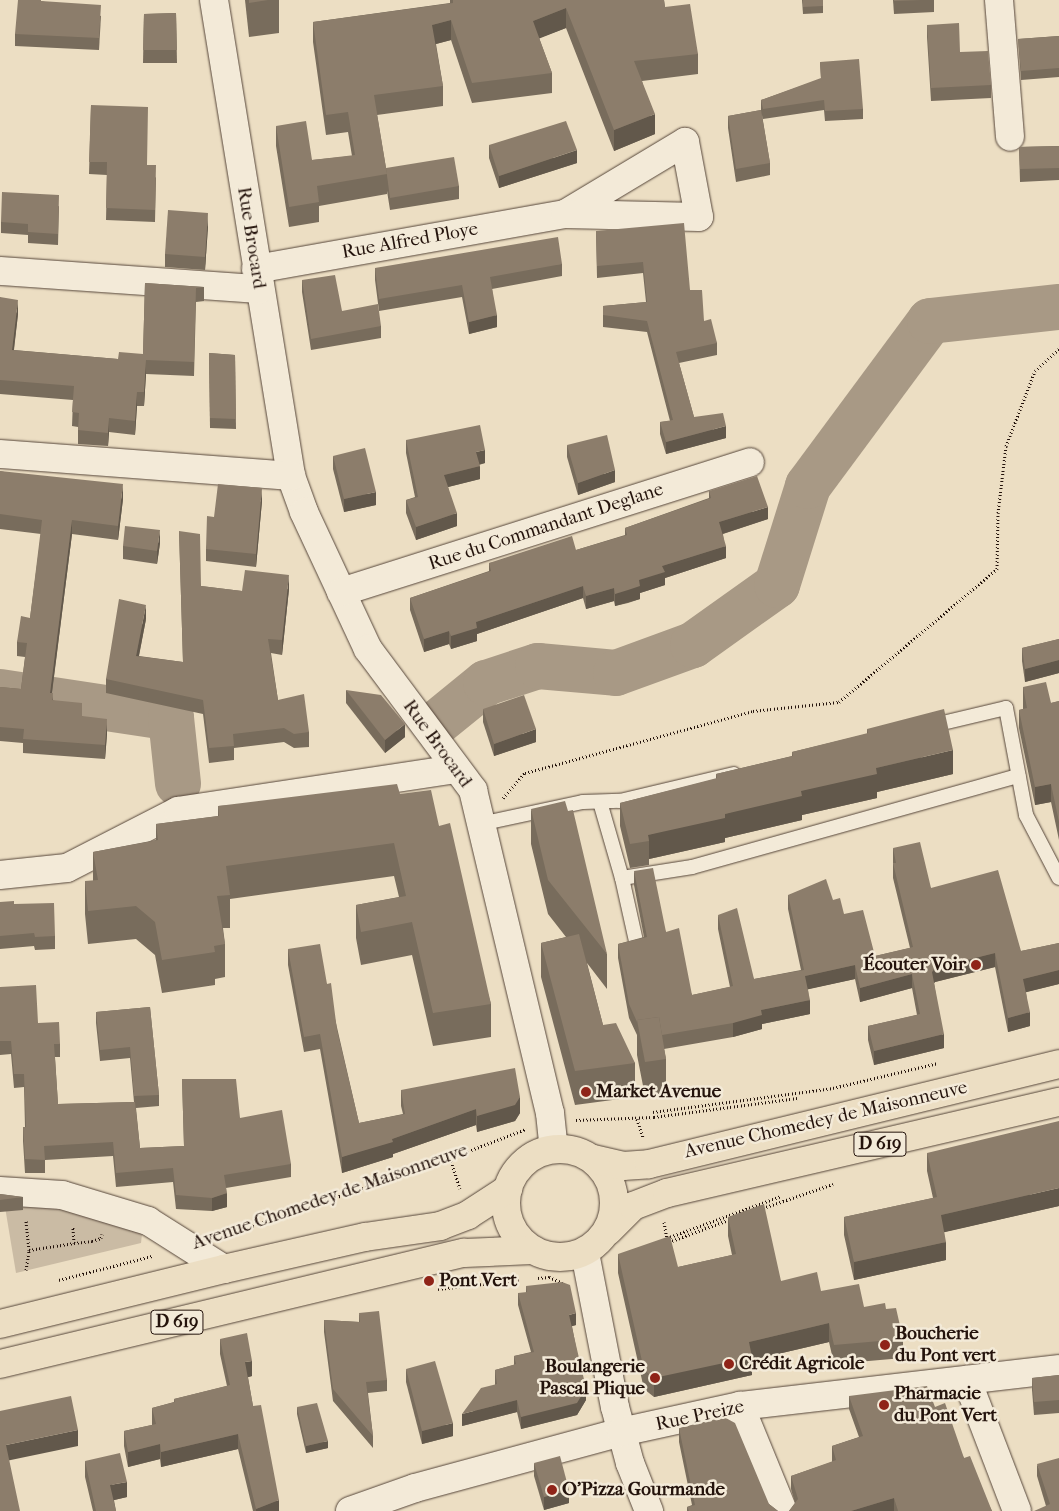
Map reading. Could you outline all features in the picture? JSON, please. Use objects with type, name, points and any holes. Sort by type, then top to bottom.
[{"type":"main road","name":"Avenue Chomedey de Maisonneuve","points":[[593,1159],[623,1166],[650,1164],[1059,1064]]},
{"type":"main road","name":"D 619","points":[[608,1231],[633,1206],[667,1193],[1059,1102]]},
{"type":"main road","points":[[554,1149],[581,1152],[593,1159],[612,1184],[614,1216],[608,1231],[585,1253],[567,1258],[549,1257],[532,1250],[522,1243],[510,1224],[506,1206],[508,1189],[525,1162],[554,1149]]},
{"type":"main road","name":"Avenue Chomedey de Maisonneuve","points":[[0,1324],[224,1269],[365,1237],[440,1226],[468,1215],[508,1189]]},
{"type":"main road","name":"D 619","points":[[0,1364],[464,1252],[532,1250]]},
{"type":"street","name":"Rue Brocard","points":[[214,0],[291,476],[368,649],[473,790],[552,1121],[554,1149]]},
{"type":"street","points":[[999,0],[1010,137]]},
{"type":"street","name":"Rue Alfred Ploye","points":[[0,272],[258,279],[565,214],[699,217],[685,142],[565,214]]},
{"type":"street","points":[[0,454],[291,476]]},
{"type":"street","name":"Rue du Commandant Deglane","points":[[341,592],[750,462]]},
{"type":"street","points":[[0,875],[67,868],[178,811],[456,769]]},
{"type":"street","points":[[8,1191],[72,1198],[148,1222],[191,1246],[224,1269]]},
{"type":"street","points":[[585,1253],[621,1432],[649,1511]]},
{"type":"street","name":"Rue Preize","points":[[350,1511],[415,1488],[621,1432],[740,1406],[1059,1369]]},
{"type":"street","points":[[967,1380],[1017,1511]]},
{"type":"street","points":[[740,1406],[783,1511]]},
{"type":"lane","points":[[919,729],[1006,708],[1026,815],[1059,878]]},
{"type":"lane","points":[[478,814],[583,802],[620,801],[745,771]]},
{"type":"lane","points":[[622,878],[692,867],[1019,776]]},
{"type":"lane","points":[[600,802],[622,878],[636,941]]},
{"type":"path","points":[[478,814],[503,798],[525,773],[753,712],[839,702],[997,569],[998,513],[1006,446],[1035,371],[1059,349]]},
{"type":"path","points":[[653,1112],[833,1088],[942,1062]]},
{"type":"path","name":"Avenue Chomedey de Maisonneuve","points":[[56,1280],[191,1246],[552,1121],[661,1116]]},
{"type":"path","points":[[661,1245],[838,1182]]},
{"type":"path","points":[[8,1191],[26,1212],[29,1250],[26,1270]]},
{"type":"path","points":[[29,1250],[74,1243],[72,1218]]},
{"type":"shaded area","points":[[4,1201],[72,1207],[142,1234],[141,1243],[16,1273]]},
{"type":"building","points":[[18,0],[101,5],[99,38],[15,34]]},
{"type":"building","points":[[249,0],[268,0],[249,3]]},
{"type":"building","points":[[453,0],[664,0],[665,7],[690,4],[698,54],[634,61],[655,114],[614,130],[566,8],[533,21],[552,73],[472,83],[451,20],[432,25],[443,86],[374,95],[387,174],[317,186],[319,202],[289,207],[276,126],[306,121],[312,160],[355,155],[348,112],[326,115],[313,22],[453,3]]},
{"type":"building","points":[[803,0],[823,0],[823,6],[803,7]]},
{"type":"building","points":[[176,13],[177,50],[143,50],[144,14]]},
{"type":"building","points":[[959,23],[960,52],[988,51],[991,85],[931,88],[927,25]]},
{"type":"building","points":[[1059,36],[1059,68],[1021,71],[1018,39]]},
{"type":"building","points":[[859,59],[863,109],[825,111],[824,100],[763,109],[761,100],[821,78],[820,62]]},
{"type":"building","points":[[91,105],[148,107],[147,165],[156,165],[155,210],[106,208],[107,162],[89,162]]},
{"type":"building","points":[[761,110],[770,163],[736,169],[728,116]]},
{"type":"building","points":[[566,121],[577,150],[499,176],[489,145]]},
{"type":"building","points":[[1059,146],[1059,168],[1020,169],[1019,147]]},
{"type":"building","points":[[454,157],[459,186],[390,198],[386,168]]},
{"type":"building","points":[[2,192],[59,195],[58,234],[28,232],[28,224],[1,222]]},
{"type":"building","points":[[168,210],[208,213],[205,257],[165,254]]},
{"type":"building","points":[[684,223],[690,290],[702,290],[704,321],[711,319],[717,343],[676,352],[694,417],[723,413],[726,426],[666,442],[660,422],[673,420],[647,321],[603,315],[603,306],[647,302],[643,262],[597,266],[596,231]]},
{"type":"building","points":[[558,237],[562,264],[490,277],[497,315],[469,322],[462,285],[379,299],[375,268]]},
{"type":"building","points":[[335,275],[342,311],[378,304],[381,326],[311,339],[302,280]]},
{"type":"building","points":[[145,283],[204,287],[196,288],[194,362],[146,360],[144,392],[137,392],[135,421],[109,418],[108,433],[78,430],[79,413],[72,412],[74,386],[0,380],[0,297],[18,300],[12,350],[118,359],[119,352],[143,354]]},
{"type":"building","points":[[209,353],[235,355],[236,419],[210,418]]},
{"type":"building","points":[[480,425],[485,450],[476,452],[480,466],[444,475],[457,513],[416,527],[406,500],[418,497],[406,440]]},
{"type":"building","points":[[607,435],[615,470],[578,483],[567,445]]},
{"type":"building","points":[[365,448],[376,492],[344,499],[333,456]]},
{"type":"building","points":[[0,471],[123,484],[118,526],[72,520],[50,693],[53,693],[52,700],[82,703],[82,716],[107,719],[105,745],[23,739],[24,729],[0,727],[0,687],[21,689],[27,643],[17,642],[21,616],[30,618],[42,520],[0,514]]},
{"type":"building","points":[[757,476],[768,507],[719,522],[726,546],[662,566],[665,572],[639,580],[640,586],[628,590],[615,594],[614,588],[586,596],[583,586],[476,622],[477,628],[451,636],[449,631],[424,639],[410,598],[491,571],[489,563],[572,536],[576,550],[627,535],[625,528],[711,498],[709,491]]},
{"type":"building","points":[[218,484],[262,488],[256,554],[206,549],[207,516],[214,517]]},
{"type":"building","points":[[125,526],[160,530],[157,551],[123,546]]},
{"type":"building","points":[[179,531],[200,534],[201,586],[242,591],[245,570],[289,575],[282,640],[268,639],[278,700],[304,694],[309,732],[294,734],[284,728],[233,734],[234,746],[209,748],[203,700],[106,679],[119,599],[146,605],[136,656],[183,662]]},
{"type":"building","points":[[1059,639],[1059,660],[1025,669],[1022,648]]},
{"type":"building","points":[[1046,682],[1051,703],[1059,701],[1059,822],[1051,784],[1035,787],[1019,710],[1027,708],[1023,687]]},
{"type":"building","points":[[346,690],[381,695],[405,724],[385,740]]},
{"type":"building","points":[[524,695],[536,729],[494,744],[483,709]]},
{"type":"building","points":[[944,709],[953,750],[876,768],[877,774],[801,791],[802,796],[725,814],[725,818],[648,835],[649,841],[630,844],[620,803],[717,778],[716,774],[793,756],[792,752],[868,733],[867,729]]},
{"type":"building","points":[[397,784],[400,794],[431,790],[439,826],[450,823],[491,1004],[433,1013],[412,922],[361,932],[356,905],[406,896],[394,843],[226,866],[230,895],[217,896],[225,944],[214,946],[215,952],[162,960],[155,922],[136,906],[88,911],[85,881],[98,880],[93,852],[158,840],[156,824],[219,816],[218,806]]},
{"type":"building","points":[[565,801],[568,811],[573,810],[607,954],[548,880],[531,809]]},
{"type":"building","points":[[920,842],[931,888],[998,870],[1021,951],[1059,943],[1059,970],[1023,979],[1030,1012],[1008,1018],[995,953],[935,968],[932,972],[944,1034],[874,1051],[868,1026],[920,1014],[912,974],[860,988],[855,965],[805,976],[810,1000],[761,1010],[762,1015],[733,1023],[662,1035],[659,1017],[637,1020],[637,1022],[629,1004],[618,944],[647,937],[634,871],[653,868],[666,932],[679,928],[692,995],[733,986],[718,915],[737,908],[754,979],[804,970],[788,895],[826,879],[833,900],[840,898],[844,914],[863,910],[875,956],[913,947],[893,863],[896,863],[893,848]]},
{"type":"building","points":[[14,901],[14,904],[54,903],[55,936],[35,937],[34,933],[0,936],[0,902]]},
{"type":"building","points":[[579,934],[603,1025],[616,1023],[635,1063],[575,1071],[541,943]]},
{"type":"building","points":[[320,944],[327,984],[331,983],[337,1030],[359,1123],[405,1114],[401,1090],[515,1068],[520,1097],[515,1105],[477,1116],[476,1109],[392,1139],[393,1142],[342,1157],[320,1034],[304,1037],[288,949]]},
{"type":"building","points":[[36,985],[38,1023],[59,1022],[60,1044],[54,1044],[58,1104],[135,1102],[140,1148],[184,1146],[182,1079],[236,1079],[240,1118],[282,1110],[291,1164],[224,1175],[227,1193],[212,1198],[176,1195],[173,1168],[116,1173],[113,1142],[44,1146],[45,1160],[25,1159],[23,1127],[26,1127],[24,1074],[14,1074],[11,1041],[0,1041],[0,987]]},
{"type":"building","points":[[150,1007],[159,1095],[134,1096],[130,1047],[100,1050],[96,1012]]},
{"type":"building","points":[[659,1017],[666,1059],[645,1062],[637,1020]]},
{"type":"building","points":[[1059,1121],[1059,1188],[941,1215],[946,1242],[854,1262],[844,1217],[937,1197],[927,1153]]},
{"type":"building","points":[[0,1194],[23,1197],[0,1200]]},
{"type":"building","points":[[764,1204],[781,1281],[817,1272],[821,1291],[859,1284],[864,1307],[885,1303],[886,1309],[896,1308],[903,1339],[834,1345],[829,1323],[749,1342],[752,1357],[654,1378],[644,1370],[618,1254],[670,1236],[678,1267],[736,1254],[728,1217]]},
{"type":"building","points":[[562,1282],[570,1285],[576,1313],[569,1315],[586,1388],[577,1403],[521,1417],[517,1400],[462,1414],[481,1388],[497,1384],[495,1370],[516,1364],[514,1356],[534,1352],[518,1293],[527,1292],[526,1286]]},
{"type":"building","points":[[379,1311],[387,1380],[366,1382],[373,1436],[333,1389],[324,1320],[360,1322],[359,1313]]},
{"type":"building","points":[[247,1333],[252,1361],[245,1362],[253,1406],[261,1405],[279,1500],[256,1509],[238,1434],[161,1452],[160,1444],[128,1452],[124,1431],[156,1424],[152,1408],[175,1402],[174,1399],[230,1385],[220,1339]]},
{"type":"building","points":[[435,1361],[453,1423],[422,1431],[406,1369]]},
{"type":"building","points":[[1059,1375],[1059,1400],[1034,1402],[1032,1378]]},
{"type":"building","points":[[927,1386],[935,1407],[945,1403],[964,1458],[970,1456],[992,1511],[898,1511],[894,1498],[851,1511],[789,1511],[798,1499],[791,1476],[836,1460],[832,1446],[863,1436],[849,1396]]},
{"type":"building","points":[[71,1396],[78,1430],[6,1445],[20,1511],[0,1511],[0,1411]]},
{"type":"building","points":[[317,1403],[328,1441],[306,1446],[297,1407]]},
{"type":"building","points":[[724,1417],[735,1423],[769,1504],[778,1511],[689,1511],[687,1507],[695,1505],[679,1428]]},
{"type":"building","points":[[120,1453],[127,1482],[110,1485],[116,1511],[96,1511],[85,1461]]},
{"type":"building","points":[[560,1456],[569,1490],[544,1497],[534,1463]]},
{"type":"building","points":[[1059,1458],[1059,1511],[1034,1511],[1050,1504],[1037,1464]]},
{"type":"waterway","points":[[438,722],[486,683],[538,666],[616,673],[693,645],[777,585],[808,486],[930,321],[1059,307]]},
{"type":"waterway","points":[[0,692],[171,718],[178,784]]},
{"type":"place","name":"Écouter Voir","points":[[976,965]]},
{"type":"place","name":"Market Avenue","points":[[586,1092]]},
{"type":"place","name":"Pont Vert","points":[[429,1281]]},
{"type":"place","name":"Boucherie du Pont vert","points":[[885,1345]]},
{"type":"place","name":"Crédit Agricole","points":[[729,1364]]},
{"type":"place","name":"Boulangerie Pascal Plique","points":[[655,1378]]},
{"type":"place","name":"Pharmacie du Pont Vert","points":[[884,1405]]},
{"type":"place","name":"O'Pizza Gourmande","points":[[552,1490]]}]
